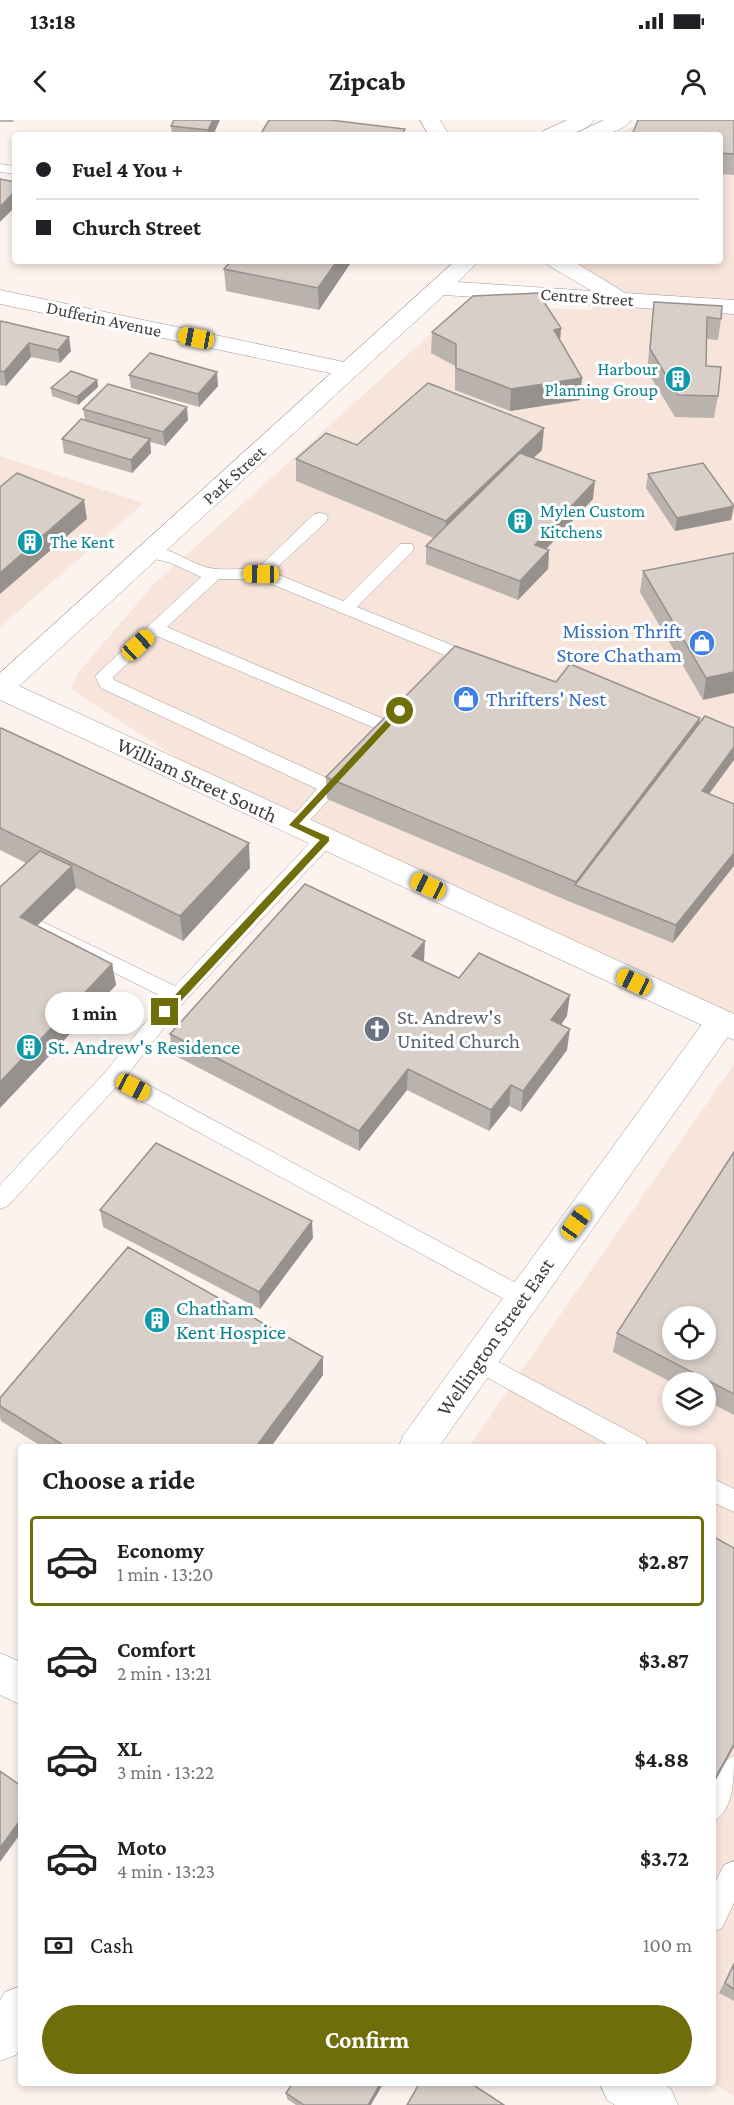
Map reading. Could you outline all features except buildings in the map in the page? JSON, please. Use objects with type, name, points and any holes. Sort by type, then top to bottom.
[{"type":"street","points":[[557,132],[584,120]]},
{"type":"street","points":[[595,132],[621,120]]},
{"type":"street","name":"Park Street","points":[[0,689],[465,264]]},
{"type":"street","points":[[562,264],[625,300]]},
{"type":"street","name":"Centre Street","points":[[440,288],[734,307]]},
{"type":"street","name":"Dufferin Avenue","points":[[0,297],[349,370]]},
{"type":"street","name":"William Street South","points":[[0,689],[294,825],[730,1017]]},
{"type":"street","name":"Wellington Street East","points":[[419,1444],[523,1298],[730,1017]]},
{"type":"street","points":[[0,1671],[18,1683]]},
{"type":"street","points":[[0,2039],[18,2012]]},
{"type":"lane","points":[[261,574],[320,518]]},
{"type":"lane","points":[[346,608],[406,548]]},
{"type":"lane","points":[[150,552],[177,559],[206,573],[261,574],[456,653],[425,685]]},
{"type":"lane","points":[[215,573],[104,676],[107,684],[330,787]]},
{"type":"lane","points":[[155,629],[385,726]]},
{"type":"lane","points":[[369,743],[401,710]]},
{"type":"lane","points":[[294,825],[354,761]]},
{"type":"lane","points":[[0,1200],[114,1076],[178,996],[326,839]]},
{"type":"lane","points":[[0,908],[178,996]]},
{"type":"lane","points":[[114,1076],[523,1298]]},
{"type":"lane","points":[[478,1361],[626,1444]]},
{"type":"lane","points":[[716,1491],[734,1501]]},
{"type":"lane","points":[[716,1802],[734,1769]]},
{"type":"lane","points":[[716,1910],[734,1875]]},
{"type":"shaded area","points":[[650,120],[734,126],[734,1015],[177,758],[71,689],[78,673],[154,584],[447,319],[485,306],[592,310],[597,279],[568,264],[723,264],[723,132],[620,132]]},
{"type":"shaded area","points":[[0,456],[144,503],[0,627]]},
{"type":"shaded area","points":[[734,1064],[734,2097],[716,2085],[716,1444],[471,1444]]},
{"type":"place","name":"Harbour Planning Group","points":[[678,379]]},
{"type":"place","name":"Mylen Custom Kitchens","points":[[520,521]]},
{"type":"place","name":"The Kent","points":[[30,542]]},
{"type":"place","name":"Mission Thrift Store Chatham","points":[[702,643]]},
{"type":"place","name":"Thrifters' Nest","points":[[466,699]]},
{"type":"place","name":"St. Andrew's United Church","points":[[377,1029]]},
{"type":"place","name":"St. Andrew's Residence","points":[[29,1047]]},
{"type":"place","name":"Chatham Kent Hospice","points":[[157,1320]]},
{"type":"route","points":[[165,1012],[326,839],[294,825],[400,711]]}]
